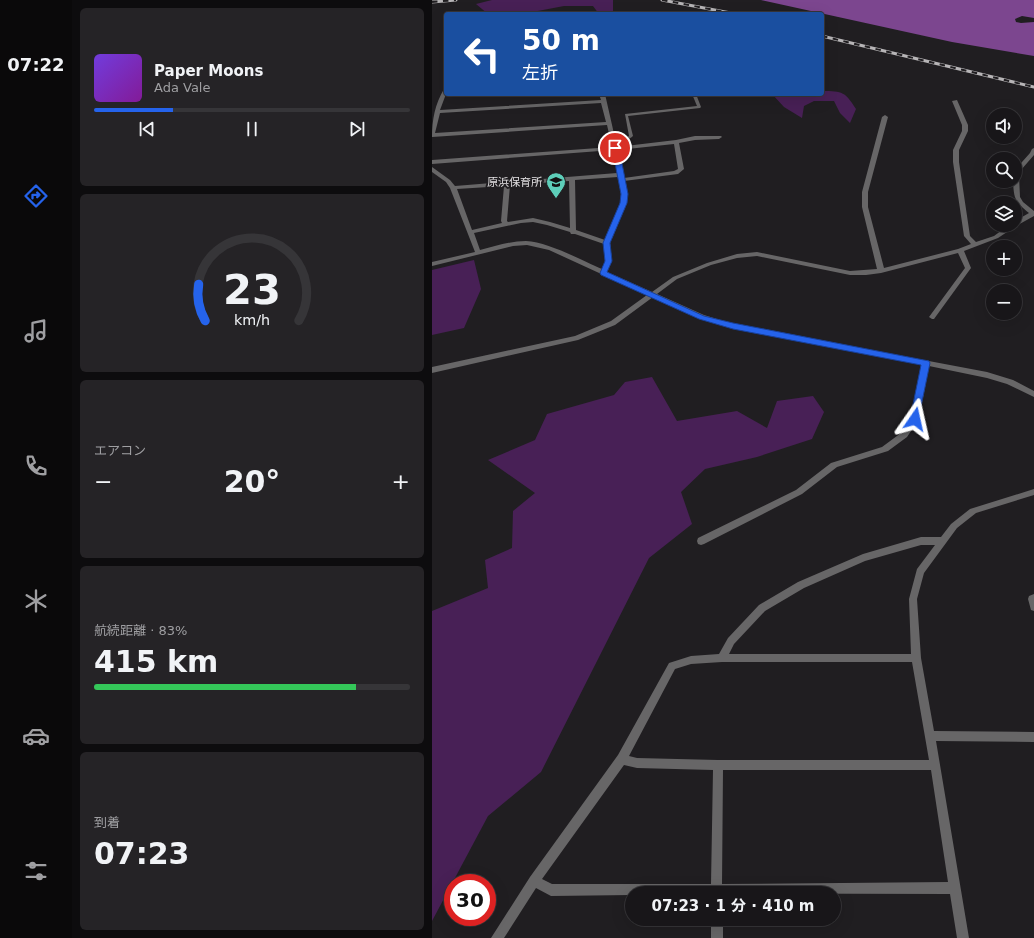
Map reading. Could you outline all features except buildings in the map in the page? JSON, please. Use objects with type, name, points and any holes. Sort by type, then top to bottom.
[{"type":"street","points":[[444,93],[440,100],[432,135],[609,123]]},
{"type":"street","points":[[603,96],[615,145],[624,194],[624,203],[607,243],[609,261],[603,273]]},
{"type":"street","points":[[438,112],[604,100]]},
{"type":"street","points":[[955,101],[965,125],[965,131],[956,150],[956,162],[967,236],[975,245]]},
{"type":"street","points":[[881,271],[865,207],[866,192],[885,117]]},
{"type":"street","points":[[432,162],[615,145],[676,142],[695,138],[719,137]]},
{"type":"street","points":[[453,188],[572,178],[621,178],[676,173],[681,169],[676,142]]},
{"type":"street","points":[[1022,220],[1034,213],[1021,203],[1017,197],[1016,176],[1018,170],[1034,150]]},
{"type":"street","points":[[432,169],[448,181],[453,188],[478,252]]},
{"type":"street","points":[[572,178],[573,232]]},
{"type":"street","points":[[506,224],[504,221],[507,184]]},
{"type":"street","points":[[470,232],[533,220],[548,223],[607,243]]},
{"type":"street","points":[[432,370],[553,344],[591,333],[613,323],[675,278],[709,264],[737,256],[757,254],[850,273],[866,273],[881,271],[960,250],[996,237],[1003,232]]},
{"type":"street","points":[[432,264],[513,244],[527,243],[551,249],[650,295],[702,317],[733,326],[987,375],[1010,382],[1034,394]]},
{"type":"street","points":[[932,317],[968,268],[960,250]]},
{"type":"street","points":[[701,541],[799,492],[834,465],[885,449],[904,435],[915,419],[926,363]]},
{"type":"street","points":[[963,938],[936,765],[916,658],[913,599],[920,572],[941,541],[954,526],[973,512],[1034,492]]},
{"type":"street","points":[[722,658],[731,641],[762,608],[800,585],[870,556],[921,541],[941,541]]},
{"type":"street","points":[[1034,598],[1032,599],[1034,607]]},
{"type":"street","points":[[497,938],[534,881],[622,759],[672,666],[691,660],[722,658],[916,658]]},
{"type":"street","points":[[930,736],[1034,736]]},
{"type":"street","points":[[622,759],[637,763],[718,766],[936,765]]},
{"type":"street","points":[[716,886],[718,766]]},
{"type":"street","points":[[534,881],[551,890],[625,890]]},
{"type":"street","points":[[841,889],[954,888]]},
{"type":"street","points":[[716,926],[717,938]]},
{"type":"lane","points":[[615,145],[631,136],[626,115],[699,107],[695,96]]},
{"type":"shaded area","points":[[492,0],[613,0],[613,12],[598,12],[593,6],[564,6],[532,12],[486,12],[476,4]]},
{"type":"shaded area","points":[[761,0],[1034,0],[1034,18],[1022,16],[1015,19],[1016,22],[1021,23],[1034,22],[1034,56],[952,42],[824,14],[824,12],[816,12]]},
{"type":"shaded area","points":[[824,91],[835,91],[846,96],[856,109],[850,123],[840,113],[834,101],[814,101],[804,106],[802,118],[784,107],[774,96],[824,96]]},
{"type":"shaded area","points":[[474,260],[481,289],[464,328],[432,335],[432,270]]},
{"type":"shaded area","points":[[652,377],[677,421],[737,411],[767,428],[777,401],[813,396],[824,412],[812,439],[757,457],[705,469],[681,492],[692,524],[649,558],[541,772],[488,816],[457,874],[444,874],[444,898],[432,921],[432,611],[488,588],[485,560],[512,548],[513,511],[535,493],[488,460],[535,440],[547,414],[614,395],[625,382]]},
{"type":"railway","points":[[432,2],[456,0]]},
{"type":"railway","points":[[662,0],[725,12]]},
{"type":"railway","points":[[824,36],[1034,87]]},
{"type":"place","name":"原浜保育所","points":[[556,199]]},
{"type":"route","points":[[615,148],[624,194],[624,203],[607,243],[609,261],[603,273],[702,317],[733,326],[926,363],[915,419]]}]
